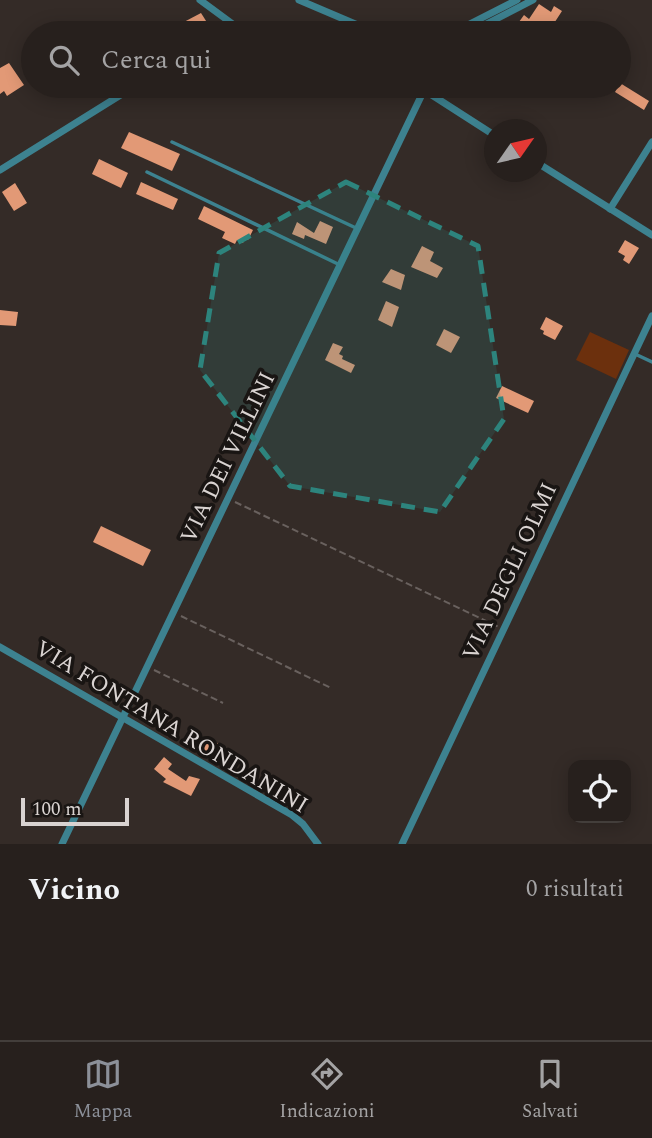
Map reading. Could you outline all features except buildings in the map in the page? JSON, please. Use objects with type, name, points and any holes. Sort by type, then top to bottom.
[{"type":"street","points":[[200,0],[229,21]]},
{"type":"street","points":[[299,0],[348,21]]},
{"type":"street","points":[[476,21],[517,0]]},
{"type":"street","points":[[492,21],[533,0]]},
{"type":"street","points":[[0,170],[116,98]]},
{"type":"street","name":"VIA DEI VILLINI","points":[[62,844],[342,266],[420,98]]},
{"type":"street","points":[[440,98],[484,128]]},
{"type":"street","points":[[610,209],[652,142]]},
{"type":"street","points":[[547,168],[652,235]]},
{"type":"street","name":"VIA DEGLI OLMI","points":[[402,844],[652,316]]},
{"type":"street","name":"VIA FONTANA RONDANINI","points":[[0,647],[292,815],[303,824],[317,844]]},
{"type":"lane","points":[[172,142],[358,229]]},
{"type":"lane","points":[[147,172],[342,266]]},
{"type":"lane","points":[[634,354],[652,362]]},
{"type":"path","points":[[228,498],[503,629]]},
{"type":"path","points":[[174,612],[331,688]]},
{"type":"path","points":[[147,667],[223,703]]},
{"type":"highlighted area","points":[[346,182],[478,246],[504,419],[440,512],[290,486],[200,370],[219,253]]},
{"type":"shaded area","points":[[590,332],[629,350],[616,379],[576,360]]}]
